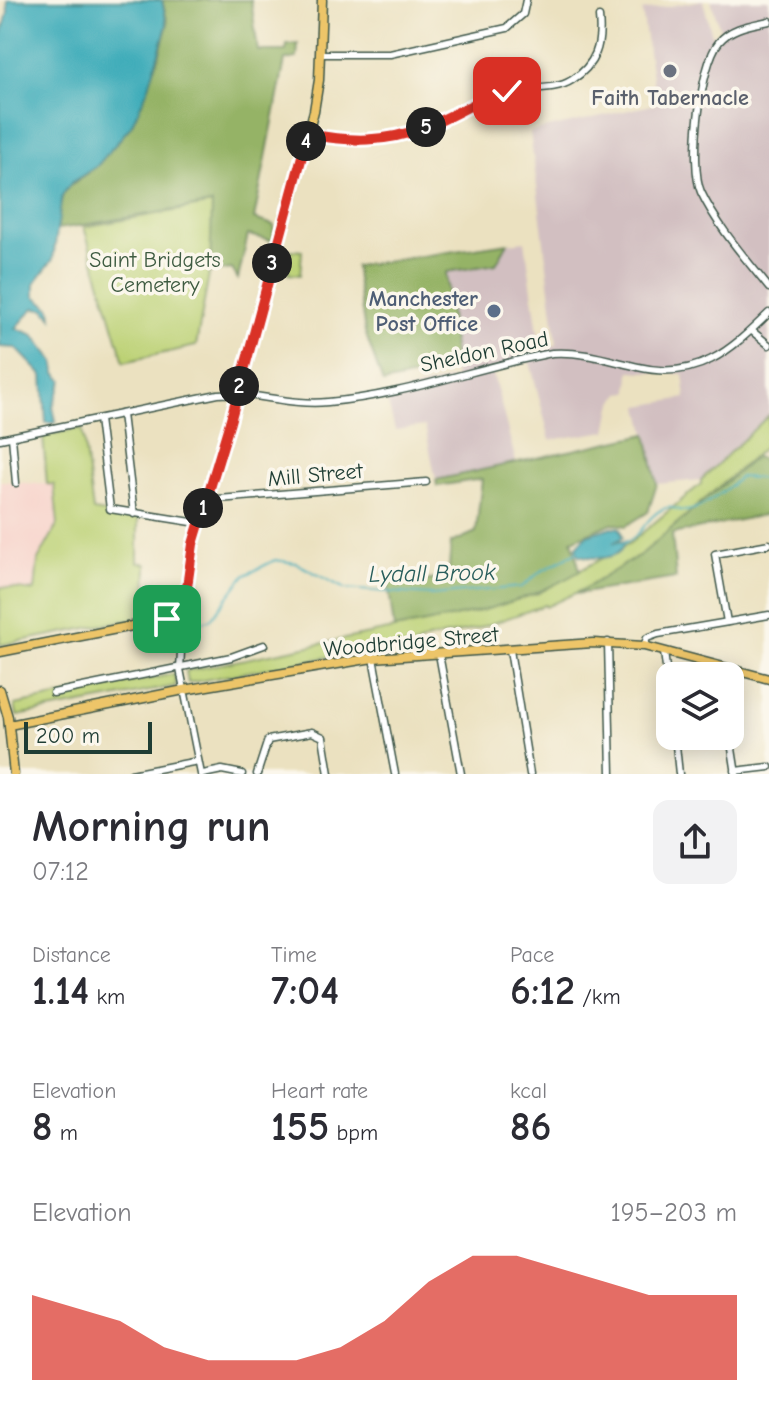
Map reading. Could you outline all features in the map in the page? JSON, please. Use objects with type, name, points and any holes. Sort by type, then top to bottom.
[{"type":"main road","points":[[0,652],[183,616],[189,560],[198,523],[237,393],[317,97],[322,0]]},
{"type":"main road","name":"Woodbridge Street","points":[[9,725],[184,690],[373,658],[608,642],[644,646],[702,662]]},
{"type":"main road","name":"Woodbridge Street","points":[[744,673],[769,679]]},
{"type":"main road","points":[[0,690],[9,725],[14,774]]},
{"type":"street","points":[[320,54],[390,54],[507,28],[523,14],[526,0]]},
{"type":"street","points":[[308,134],[350,141],[386,139],[428,126],[488,96],[562,85],[573,80],[595,57],[600,43],[599,17]]},
{"type":"street","points":[[769,21],[729,33],[713,49],[707,67],[695,161],[698,182],[706,200],[769,288]]},
{"type":"street","name":"Sheldon Road","points":[[0,439],[237,393],[308,403],[337,402],[565,352],[596,356],[641,368],[677,369],[717,358],[752,331],[769,313]]},
{"type":"street","points":[[752,331],[769,345]]},
{"type":"street","points":[[122,414],[134,514]]},
{"type":"street","points":[[99,419],[110,509],[198,523]]},
{"type":"street","points":[[12,437],[16,483]]},
{"type":"street","name":"Mill Street","points":[[206,500],[426,482]]},
{"type":"street","points":[[727,622],[715,554],[769,544]]},
{"type":"street","points":[[644,646],[652,635],[769,615]]},
{"type":"street","points":[[183,616],[180,666],[202,774],[222,770],[242,774]]},
{"type":"street","points":[[608,642],[611,774]]},
{"type":"street","points":[[53,693],[234,657],[264,645]]},
{"type":"street","points":[[510,650],[530,774]]},
{"type":"street","points":[[664,652],[665,662]]},
{"type":"street","points":[[439,654],[461,774]]},
{"type":"street","points":[[373,658],[395,774]]},
{"type":"street","points":[[257,774],[268,740],[312,732],[323,737],[329,774]]},
{"type":"street","points":[[676,750],[679,774]]},
{"type":"street","points":[[732,750],[735,772],[769,767]]},
{"type":"street","points":[[131,774],[198,761]]},
{"type":"shaded area","points":[[703,0],[712,36],[720,30],[711,0],[769,0],[769,169],[766,186],[769,190],[769,415],[701,480],[657,484],[640,406],[686,398],[683,374],[630,371],[629,392],[620,393],[612,406],[607,431],[550,440],[530,362],[492,370],[516,462],[436,480],[425,426],[395,430],[386,396],[455,378],[446,272],[496,264],[508,243],[525,241],[540,346],[557,345],[530,132],[656,104],[642,11]]},
{"type":"shaded area","points":[[0,481],[54,485],[58,524],[38,560],[35,591],[0,587]]},
{"type":"green space","points":[[162,0],[251,0],[258,51],[286,51],[287,45],[298,44],[297,58],[285,60],[254,219],[274,225],[273,241],[248,235],[238,279],[232,269],[210,272],[212,204],[58,229],[58,205],[67,188],[97,166],[131,126],[158,60],[168,23]]},
{"type":"green space","name":"Saint Bridgets Cemetery","points":[[213,204],[211,264],[196,346],[124,362],[84,227]]},
{"type":"green space","points":[[508,243],[496,264],[446,272],[455,367],[383,383],[365,332],[355,266]]},
{"type":"green space","points":[[291,250],[302,251],[300,275],[288,274]]},
{"type":"green space","points":[[769,415],[769,443],[643,553],[592,585],[546,607],[476,629],[428,639],[411,647],[371,649],[188,683],[186,671],[473,613],[539,593],[630,543],[701,484],[701,480]]},
{"type":"green space","points":[[82,428],[93,511],[138,518],[138,562],[147,564],[146,600],[177,605],[174,611],[0,645],[0,587],[35,591],[38,560],[58,524],[54,485],[47,484],[43,436]]},
{"type":"green space","points":[[647,434],[657,484],[648,512],[626,526],[612,523],[572,540],[580,571],[513,601],[394,629],[388,582],[448,579],[451,543],[476,532],[482,479],[437,486],[436,480]]},
{"type":"green space","points":[[755,457],[769,461],[769,514],[672,534],[676,578],[576,594],[643,553]]},
{"type":"green space","points":[[174,674],[176,686],[17,716],[15,705]]},
{"type":"water","points":[[7,0],[162,0],[167,25],[149,87],[131,126],[97,166],[71,183],[62,196],[53,259],[35,283],[35,296],[51,308],[52,318],[45,309],[34,308],[16,328],[34,335],[55,362],[56,373],[63,380],[53,406],[56,423],[46,423],[43,376],[16,348],[0,347],[0,43],[8,12]]},
{"type":"water","points":[[612,527],[620,528],[623,537],[613,543],[625,541],[618,553],[599,558],[579,555],[576,547],[587,535]]},
{"type":"waterway","name":"Lydall Brook","points":[[624,543],[665,508],[692,510],[714,498],[740,477],[769,479]]},
{"type":"waterway","name":"Lydall Brook","points":[[189,624],[210,620],[244,576],[275,560],[296,563],[345,589],[431,595],[522,587],[540,572],[578,551]]},
{"type":"place","name":"Faith Tabernacle","points":[[670,71]]},
{"type":"place","name":"Manchester Post Office","points":[[494,311]]},
{"type":"route","points":[[167,619],[183,616],[189,560],[198,523],[230,422],[308,134],[350,141],[386,139],[428,126],[488,96],[507,91]]}]
